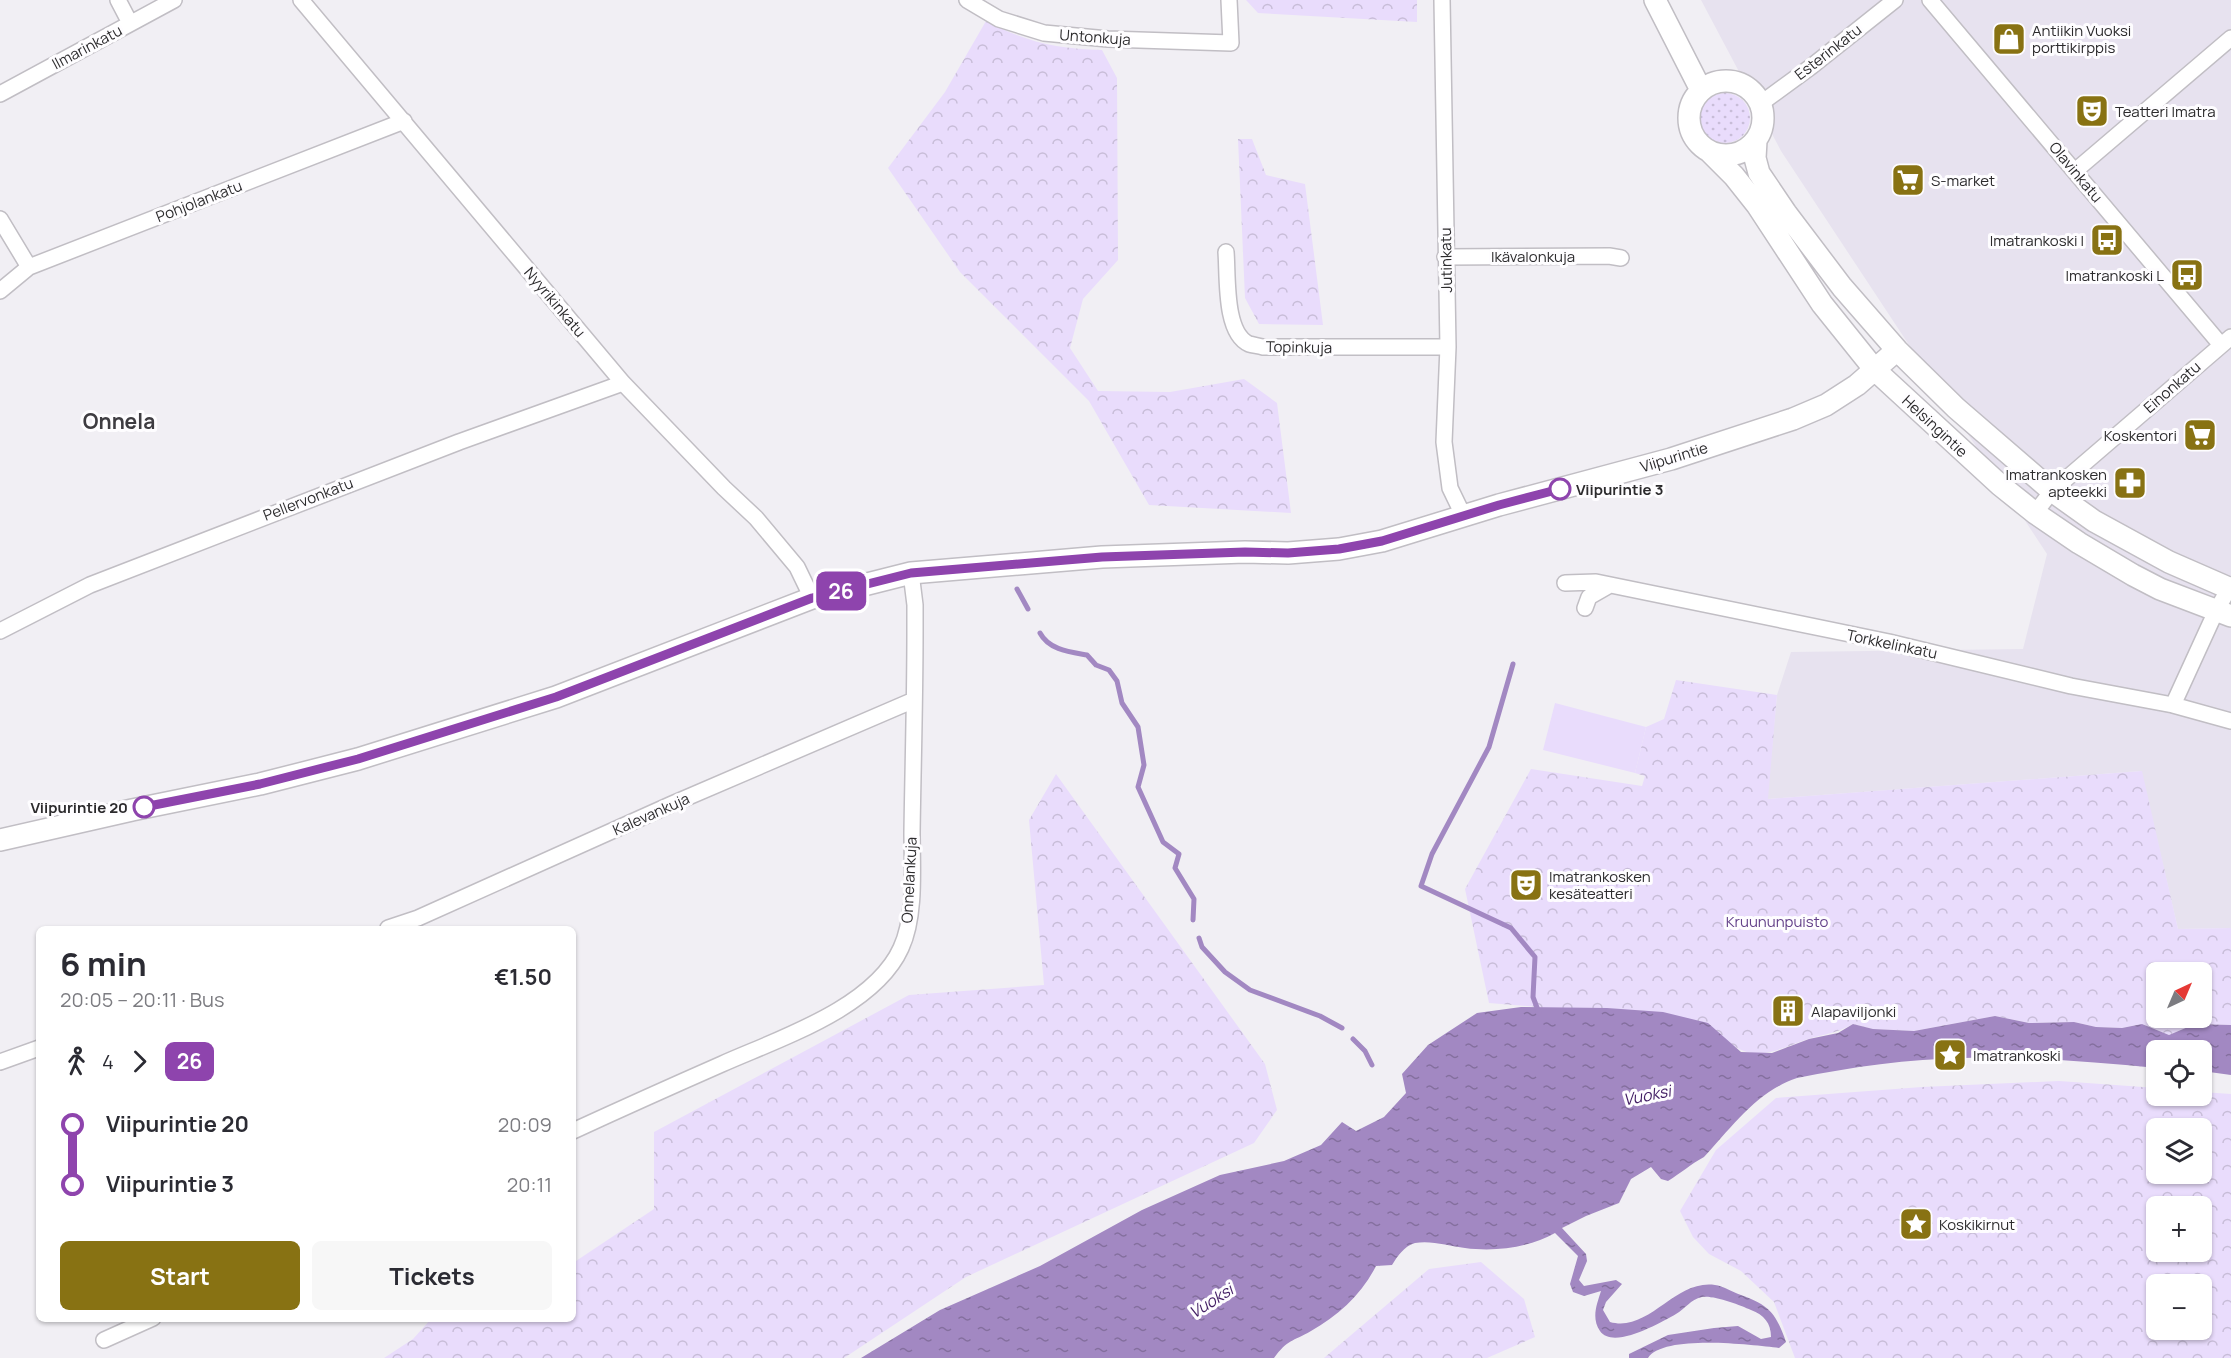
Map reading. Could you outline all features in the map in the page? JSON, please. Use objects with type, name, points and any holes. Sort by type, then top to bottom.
[{"type":"main road","points":[[1655,0],[1701,90]]},
{"type":"main road","points":[[1717,82],[1734,82],[1750,90],[1760,104],[1762,127],[1756,141],[1740,153],[1720,155],[1710,152],[1701,147],[1690,129],[1690,108],[1701,90],[1717,82]]},
{"type":"main road","name":"Helsingintie","points":[[1756,141],[1755,158],[1759,173],[1842,287],[1897,350],[1956,408],[2052,491],[2094,521],[2169,562],[2230,587]]},
{"type":"main road","name":"Helsingintie","points":[[1710,152],[1734,176],[1756,205],[1822,304],[1875,370],[1938,429],[2035,513],[2079,543],[2160,589],[2224,614]]},
{"type":"main road","name":"Viipurintie","points":[[0,840],[260,784],[358,759],[556,697],[812,598],[911,573],[1102,557],[1288,553],[1339,549],[1382,541],[1499,505],[1671,459],[1793,419],[1826,405],[1857,385],[1897,350]]},
{"type":"street","points":[[118,0],[130,23]]},
{"type":"street","name":"Ilmarinkatu","points":[[0,94],[174,0]]},
{"type":"street","name":"Nyyrikinkatu","points":[[301,0],[623,384],[756,518],[797,567],[812,598]]},
{"type":"street","name":"Untonkuja","points":[[967,0],[999,19],[1044,33],[1108,39],[1231,44],[1229,0]]},
{"type":"street","name":"Jutinkatu","points":[[1442,0],[1448,347],[1444,442],[1450,488],[1464,517]]},
{"type":"street","name":"Esterinkatu","points":[[1760,104],[1895,0]]},
{"type":"street","name":"Olavinkatu","points":[[1930,0],[2075,171],[2226,341]]},
{"type":"street","points":[[2075,171],[2231,38]]},
{"type":"street","name":"Pohjolankatu","points":[[0,291],[29,267],[404,121]]},
{"type":"street","points":[[0,219],[29,267]]},
{"type":"street","name":"Topinkuja","points":[[1226,252],[1231,320],[1239,336],[1248,344],[1263,347],[1448,347]]},
{"type":"street","name":"Ikävalonkuja","points":[[1445,257],[1609,256],[1621,258]]},
{"type":"street","name":"Einonkatu","points":[[2035,513],[2052,491],[2226,341]]},
{"type":"street","name":"Pellervonkatu","points":[[0,631],[100,580],[448,447],[623,384]]},
{"type":"street","name":"Onnelankuja","points":[[576,1130],[797,1033],[864,993],[885,973],[902,948],[910,917],[915,700],[915,604],[911,573]]},
{"type":"street","name":"Torkkelinkatu","points":[[1565,583],[1596,582],[1889,642],[2071,686],[2174,705],[2231,721]]},
{"type":"street","points":[[1585,609],[1589,597],[1610,585]]},
{"type":"street","points":[[2174,705],[2224,614],[2230,587]]},
{"type":"street","name":"Kalevankuja","points":[[394,926],[418,918],[672,804],[915,700]]},
{"type":"street","points":[[0,1062],[36,1049]]},
{"type":"street","points":[[104,1340],[144,1322]]},
{"type":"shaded area","points":[[1701,0],[2231,0],[2231,928],[2178,929],[2141,771],[1767,799],[1777,695],[1791,652],[2023,649],[2047,554],[1781,151]]},
{"type":"green space","points":[[1246,0],[1417,0],[1417,22],[1258,13]]},
{"type":"green space","points":[[986,21],[1042,43],[1102,50],[1117,78],[1118,260],[1083,299],[1070,348],[1098,391],[1170,392],[1244,379],[1277,403],[1291,513],[1149,505],[1089,401],[960,272],[888,168],[945,92]]},
{"type":"green space","points":[[1720,93],[1730,93],[1743,100],[1750,113],[1750,123],[1743,136],[1730,143],[1720,143],[1711,139],[1704,132],[1700,123],[1700,113],[1704,104],[1711,97]]},
{"type":"green space","points":[[1238,139],[1252,139],[1266,175],[1305,184],[1323,325],[1259,324],[1245,298]]},
{"type":"green space","name":"Kruununpuisto","points":[[1676,680],[1777,695],[1768,799],[2142,771],[2178,929],[2231,928],[2231,1025],[2212,1024],[2212,962],[2146,962],[2146,1026],[2142,1024],[2122,1028],[2096,1027],[2074,1022],[2029,1023],[1995,1016],[1914,1031],[1873,1029],[1853,1024],[1777,1050],[1758,1053],[1738,1049],[1728,1042],[1538,1007],[1489,1003],[1465,889],[1531,769],[1642,786],[1645,776],[1635,773],[1646,727],[1664,719]]},
{"type":"green space","points":[[1555,703],[1646,727],[1635,773],[1543,750]]},
{"type":"green space","points":[[1056,774],[1265,1064],[1277,1110],[1254,1143],[966,1277],[844,1358],[384,1358],[413,1339],[428,1322],[576,1322],[576,1261],[654,1209],[654,1132],[909,995],[1044,985],[1029,820]]},
{"type":"green space","name":"Kruununpuisto","points":[[2152,1028],[2186,1028],[2169,1035]]},
{"type":"green space","points":[[2059,1081],[2146,1087],[2146,1106],[2212,1106],[2212,1093],[2231,1094],[2231,1358],[1795,1358],[1774,1302],[1741,1271],[1709,1254],[1693,1237],[1680,1211],[1716,1150],[1776,1098],[1922,1087]]},
{"type":"green space","points":[[1481,1262],[1524,1299],[1535,1337],[1487,1358],[1324,1358],[1429,1269]]},
{"type":"water","name":"Vuoksi","points":[[1521,1007],[1607,1008],[1663,1012],[1708,1023],[1741,1052],[1772,1053],[1809,1039],[1838,1033],[1853,1024],[1873,1029],[1914,1031],[1995,1016],[2029,1023],[2074,1022],[2096,1027],[2122,1028],[2142,1024],[2146,1028],[2169,1035],[2186,1028],[2231,1025],[2231,1075],[2212,1072],[2212,1040],[2146,1040],[2146,1067],[2037,1059],[1965,1058],[1880,1064],[1797,1078],[1757,1101],[1704,1157],[1668,1181],[1661,1179],[1651,1167],[1631,1179],[1619,1203],[1562,1228],[1586,1254],[1587,1261],[1579,1280],[1584,1286],[1616,1280],[1622,1284],[1606,1302],[1603,1310],[1610,1322],[1624,1323],[1637,1320],[1687,1290],[1701,1285],[1715,1285],[1758,1302],[1770,1311],[1779,1324],[1786,1342],[1779,1348],[1689,1343],[1657,1351],[1648,1358],[1629,1358],[1629,1354],[1668,1335],[1738,1326],[1761,1339],[1771,1337],[1771,1332],[1766,1320],[1756,1312],[1713,1297],[1702,1297],[1694,1300],[1676,1314],[1637,1333],[1615,1338],[1606,1336],[1600,1331],[1596,1321],[1601,1291],[1584,1296],[1573,1292],[1570,1284],[1578,1256],[1555,1233],[1534,1242],[1499,1249],[1476,1249],[1427,1242],[1411,1244],[1401,1252],[1392,1265],[1376,1266],[1364,1286],[1340,1311],[1321,1325],[1287,1344],[1274,1358],[861,1358],[940,1310],[1040,1266],[1142,1210],[1220,1175],[1284,1161],[1321,1145],[1342,1122],[1356,1131],[1384,1117],[1406,1093],[1402,1074],[1428,1045],[1477,1013]]},
{"type":"waterway","points":[[1017,589],[1028,609]]},
{"type":"waterway","points":[[1040,633],[1054,647],[1087,655],[1096,665],[1109,670],[1117,681],[1122,703],[1138,727],[1144,765],[1138,787],[1163,842],[1179,854],[1175,868],[1194,899],[1193,920]]},
{"type":"waterway","points":[[1513,664],[1489,747],[1432,854],[1421,886],[1511,928],[1535,957],[1533,997],[1539,1013]]},
{"type":"waterway","points":[[1199,938],[1202,947],[1225,972],[1250,990],[1320,1016],[1342,1028]]},
{"type":"waterway","points":[[1353,1039],[1365,1051],[1372,1065]]},
{"type":"bus line","name":"26","points":[[144,807],[260,784],[358,759],[556,697],[812,598],[911,573],[1102,557],[1245,552],[1288,553],[1339,549],[1382,541],[1560,489]]},
{"type":"place","name":"Antiikin Vuoksi porttikirppis","points":[[2009,39]]},
{"type":"place","name":"Teatteri Imatra","points":[[2092,111]]},
{"type":"place","name":"S-market","points":[[1908,180]]},
{"type":"place","name":"Imatrankoski I","points":[[2107,240]]},
{"type":"place","name":"Imatrankoski L","points":[[2187,275]]},
{"type":"place","name":"Koskentori","points":[[2200,435]]},
{"type":"place","name":"Imatrankosken apteekki","points":[[2130,483]]},
{"type":"place","name":"Viipurintie 3","points":[[1560,489]]},
{"type":"place","name":"Viipurintie 20","points":[[144,807]]},
{"type":"place","name":"Imatrankosken kesäteatteri","points":[[1526,885]]},
{"type":"place","name":"Alapaviljonki","points":[[1788,1011]]},
{"type":"place","name":"Imatrankoski","points":[[1950,1055]]},
{"type":"place","name":"Koskikirnut","points":[[1916,1224]]},
{"type":"district","name":"Onnela","points":[[119,421]]}]
